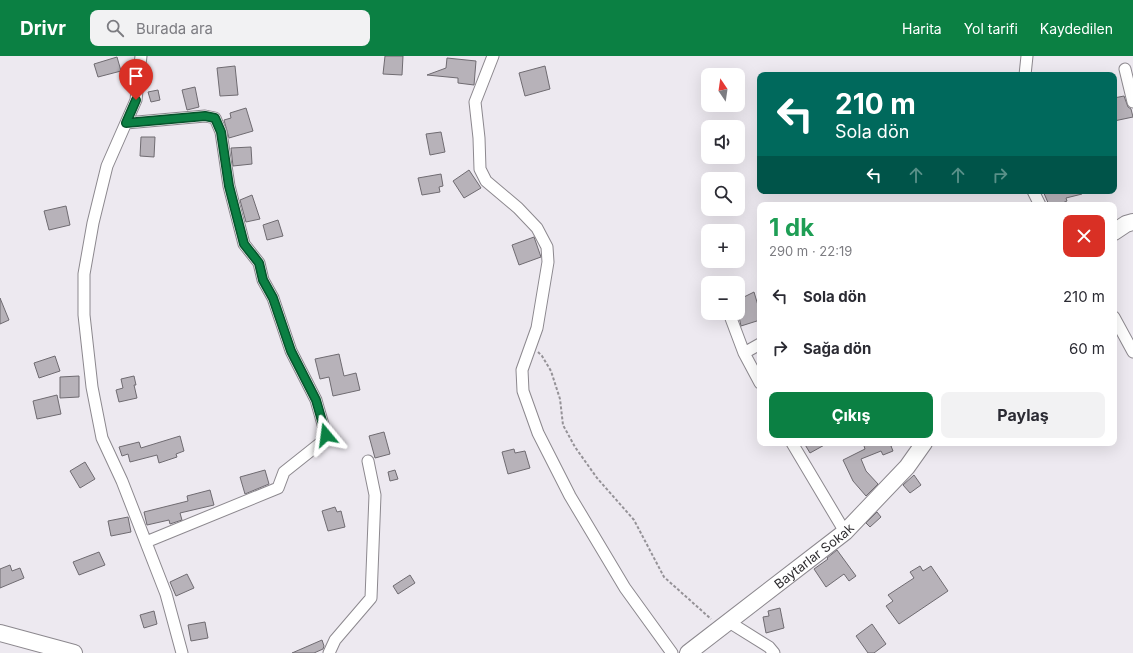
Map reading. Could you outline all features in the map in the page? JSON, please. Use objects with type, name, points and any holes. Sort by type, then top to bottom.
[{"type":"street","points":[[141,56],[136,100],[107,166],[93,223],[84,274],[84,315],[92,387],[102,438],[122,481],[166,594],[182,653]]},
{"type":"street","points":[[492,56],[475,102],[479,138],[480,169],[486,181],[518,208],[537,228],[547,247],[548,262],[537,328],[522,370],[523,391],[538,433],[570,496],[625,588],[672,653]]},
{"type":"street","points":[[1025,72],[1027,56]]},
{"type":"street","points":[[1125,68],[1133,102]]},
{"type":"street","points":[[126,123],[205,116],[215,118],[221,132],[229,186],[244,244],[259,263],[263,280],[273,298],[291,351],[316,400],[326,435],[323,441],[284,472],[278,488],[146,542]]},
{"type":"street","points":[[1117,230],[1126,224],[1133,222]]},
{"type":"street","points":[[732,320],[744,352],[757,377]]},
{"type":"street","points":[[1117,323],[1133,352]]},
{"type":"street","points":[[744,352],[757,346]]},
{"type":"street","points":[[794,446],[845,532]]},
{"type":"street","name":"Baytarlar Sokak","points":[[688,653],[845,532],[907,467],[922,446]]},
{"type":"street","points":[[329,653],[335,640],[370,598],[375,495],[368,461]]},
{"type":"street","points":[[725,625],[769,647],[774,653]]},
{"type":"street","points":[[0,633],[74,653]]},
{"type":"path","points":[[531,345],[542,356],[551,371],[560,399],[563,425],[575,447],[597,478],[634,520],[664,578],[725,625]]},
{"type":"building","points":[[385,56],[403,56],[402,75],[383,74]]},
{"type":"building","points":[[117,57],[121,71],[98,77],[94,64]]},
{"type":"building","points":[[447,58],[476,61],[474,85],[458,83],[458,78],[427,75],[446,68]]},
{"type":"building","points":[[235,66],[238,95],[220,96],[217,68]]},
{"type":"building","points":[[545,66],[550,89],[525,96],[519,73]]},
{"type":"building","points":[[195,87],[199,107],[187,110],[182,90]]},
{"type":"building","points":[[158,90],[160,100],[151,102],[148,92]]},
{"type":"building","points":[[1124,96],[1128,107],[1131,109],[1133,117],[1117,120],[1117,97]]},
{"type":"building","points":[[246,108],[253,131],[229,138],[224,120],[231,118],[230,113]]},
{"type":"building","points":[[441,132],[445,152],[430,155],[426,134]]},
{"type":"building","points":[[141,137],[155,137],[154,157],[140,156]]},
{"type":"building","points":[[251,147],[252,164],[233,166],[231,148]]},
{"type":"building","points":[[469,170],[481,188],[464,198],[453,181]]},
{"type":"building","points":[[441,174],[443,186],[439,187],[440,192],[422,195],[418,178]]},
{"type":"building","points":[[1044,194],[1082,194],[1066,198],[1067,201],[1065,202],[1048,202]]},
{"type":"building","points":[[252,195],[260,219],[246,222],[240,200]]},
{"type":"building","points":[[66,206],[70,225],[49,230],[44,211]]},
{"type":"building","points":[[278,220],[283,236],[267,240],[263,225]]},
{"type":"building","points":[[534,237],[541,257],[519,265],[512,245]]},
{"type":"building","points":[[754,292],[757,302],[757,321],[741,326],[740,320],[745,320],[745,296]]},
{"type":"building","points":[[0,298],[9,320],[0,324]]},
{"type":"building","points":[[339,354],[344,376],[356,373],[360,390],[333,396],[329,377],[320,379],[315,359]]},
{"type":"building","points":[[55,356],[60,371],[39,378],[34,363]]},
{"type":"building","points":[[79,376],[79,397],[60,398],[60,377]]},
{"type":"building","points":[[134,376],[136,385],[134,385],[137,398],[119,402],[116,390],[123,388],[121,379]]},
{"type":"building","points":[[57,395],[61,414],[37,419],[33,401]]},
{"type":"building","points":[[384,432],[390,454],[375,458],[369,436]]},
{"type":"building","points":[[180,436],[184,451],[176,454],[177,457],[159,463],[157,455],[130,462],[128,454],[122,456],[119,447],[139,442],[141,448]]},
{"type":"building","points":[[806,446],[823,446],[810,453]]},
{"type":"building","points":[[864,446],[891,446],[893,451],[883,455],[881,451],[861,459],[866,471],[878,484],[866,496],[853,481],[843,460],[865,449]]},
{"type":"building","points":[[514,449],[515,453],[525,451],[530,468],[508,474],[502,452]]},
{"type":"building","points":[[85,462],[95,479],[80,488],[70,471]]},
{"type":"building","points":[[265,470],[269,484],[245,494],[240,477]]},
{"type":"building","points":[[395,470],[398,479],[390,481],[388,472]]},
{"type":"building","points":[[914,475],[921,485],[910,493],[903,485]]},
{"type":"building","points":[[210,490],[214,505],[180,513],[182,520],[170,524],[169,520],[147,525],[144,512],[188,501],[187,496]]},
{"type":"building","points":[[335,507],[337,512],[341,511],[345,527],[328,531],[322,511]]},
{"type":"building","points":[[877,512],[881,517],[870,527],[866,523]]},
{"type":"building","points":[[128,517],[131,532],[111,536],[108,521]]},
{"type":"building","points":[[837,550],[856,576],[849,581],[844,574],[826,587],[814,569],[828,559],[827,558]]},
{"type":"building","points":[[99,552],[105,565],[79,575],[73,562]]},
{"type":"building","points":[[10,565],[12,571],[20,568],[24,578],[0,588],[0,569]]},
{"type":"building","points":[[920,566],[923,571],[931,566],[948,591],[899,624],[886,606],[893,601],[888,595],[914,578],[910,572]]},
{"type":"building","points":[[187,574],[194,588],[176,596],[170,582]]},
{"type":"building","points":[[410,575],[415,583],[398,594],[393,586]]},
{"type":"building","points":[[780,608],[784,628],[766,633],[763,617],[769,616],[768,611]]},
{"type":"building","points":[[154,611],[157,624],[144,628],[140,615]]},
{"type":"building","points":[[205,622],[208,638],[191,641],[188,625]]},
{"type":"building","points":[[872,624],[886,644],[874,653],[868,653],[856,636]]},
{"type":"building","points":[[322,640],[324,646],[323,649],[314,653],[292,653]]},
{"type":"route","points":[[136,100],[126,123],[205,116],[215,118],[221,132],[229,186],[244,244],[259,263],[263,280],[273,298],[291,351],[316,400],[326,435]]}]
